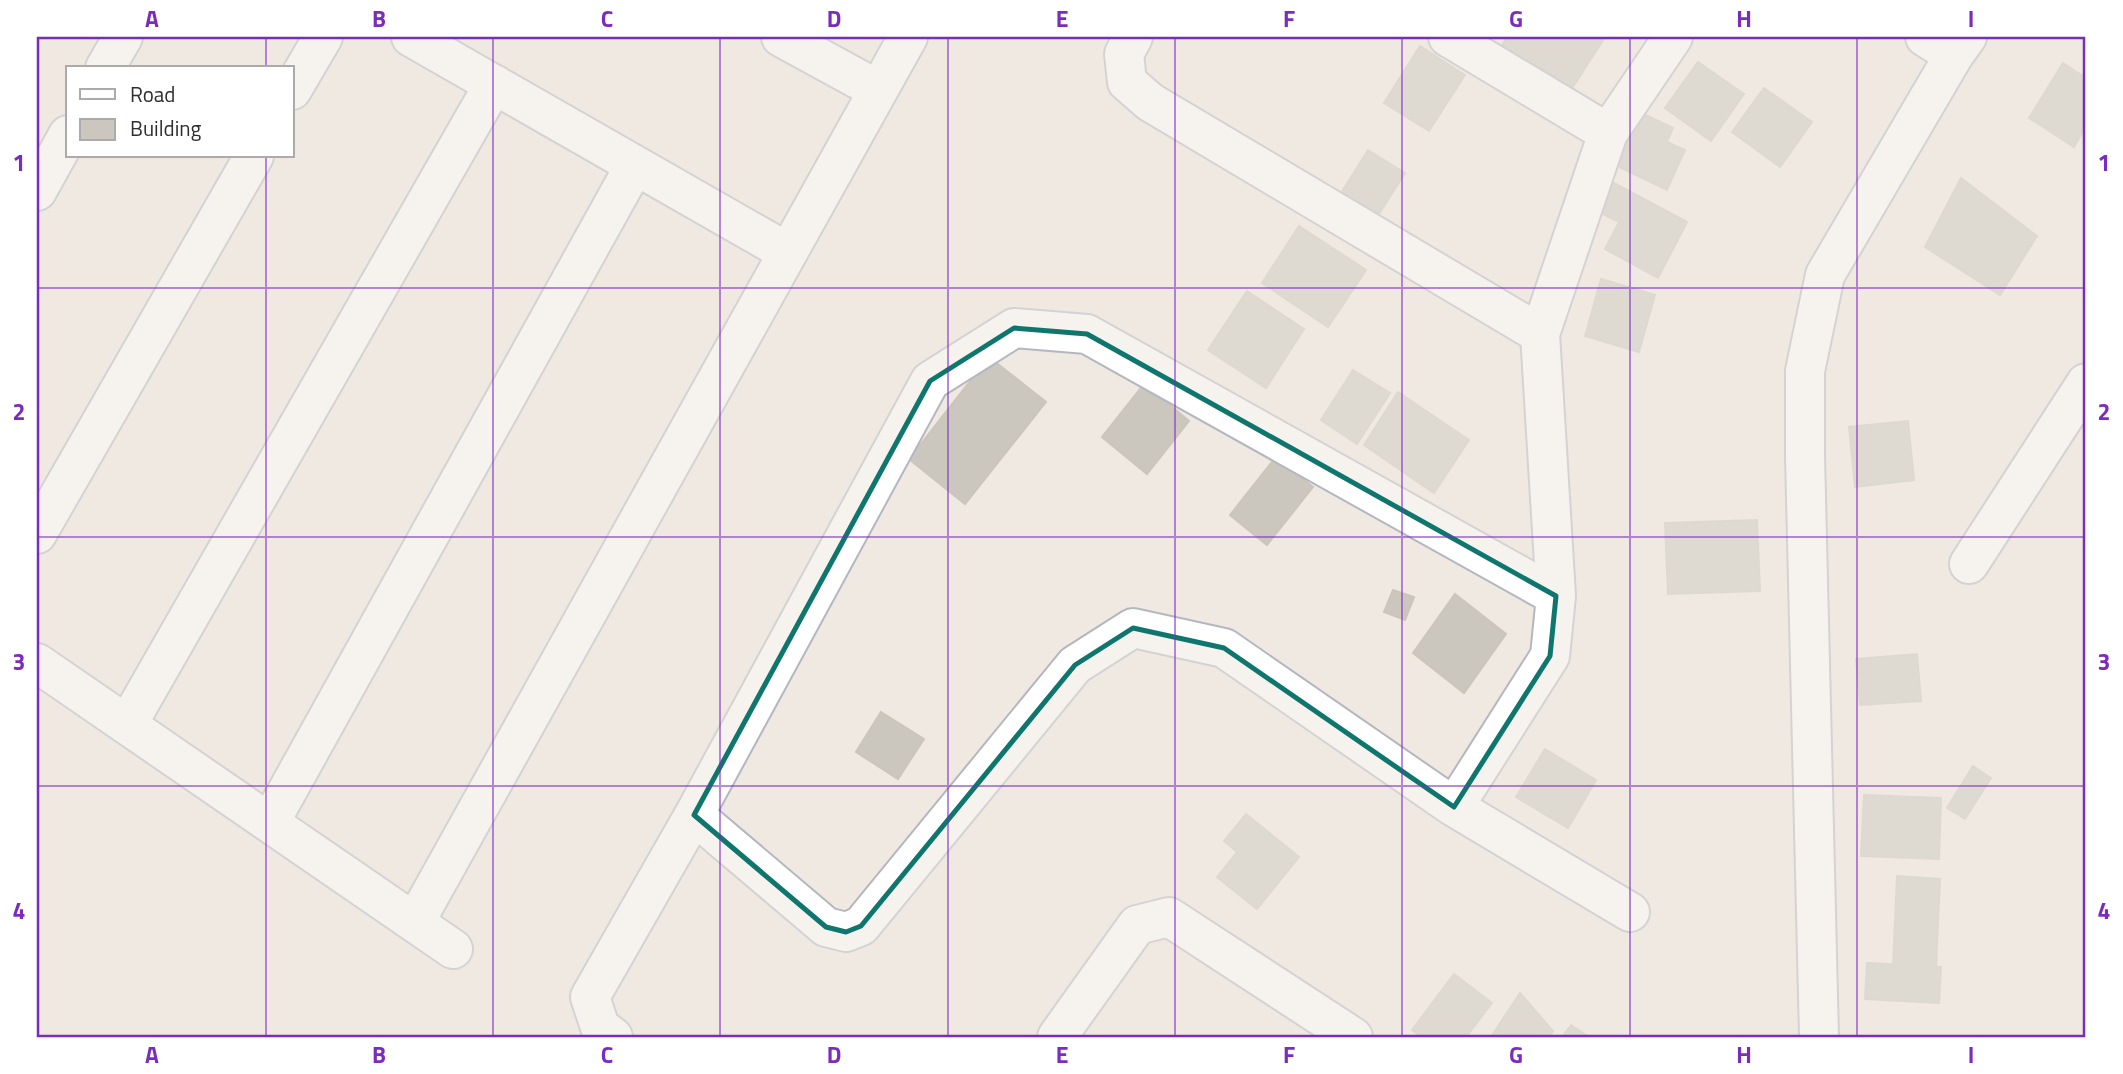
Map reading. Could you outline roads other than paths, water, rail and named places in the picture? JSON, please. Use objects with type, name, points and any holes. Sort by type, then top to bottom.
[{"type":"street","points":[[106,66],[123,37]]},
{"type":"street","points":[[294,87],[323,37]]},
{"type":"street","points":[[411,37],[788,252]]},
{"type":"street","points":[[781,37],[878,90]]},
{"type":"street","points":[[415,922],[908,37]]},
{"type":"street","points":[[1133,37],[1124,54],[1127,82],[1150,102],[1540,334]]},
{"type":"street","points":[[1448,37],[1608,133]]},
{"type":"street","points":[[1454,807],[1550,656],[1556,596],[1540,334],[1608,133],[1673,37]]},
{"type":"street","points":[[1819,1037],[1805,371],[1825,275],[1949,43]]},
{"type":"street","points":[[127,725],[494,84]]},
{"type":"street","points":[[37,191],[66,139]]},
{"type":"street","points":[[37,534],[253,158]]},
{"type":"street","points":[[270,822],[635,165]]},
{"type":"street","points":[[612,1037],[600,1027],[590,997],[694,815],[930,381],[1014,328],[1087,334],[1556,596]]},
{"type":"street","points":[[1969,564],[2086,383]]},
{"type":"street","points":[[694,815],[826,927],[846,932],[861,926],[1075,665],[1133,628],[1224,648],[1454,807],[1630,912]]},
{"type":"street","points":[[37,663],[453,948]]},
{"type":"street","points":[[1057,1037],[1137,925],[1169,918],[1353,1037]]}]
